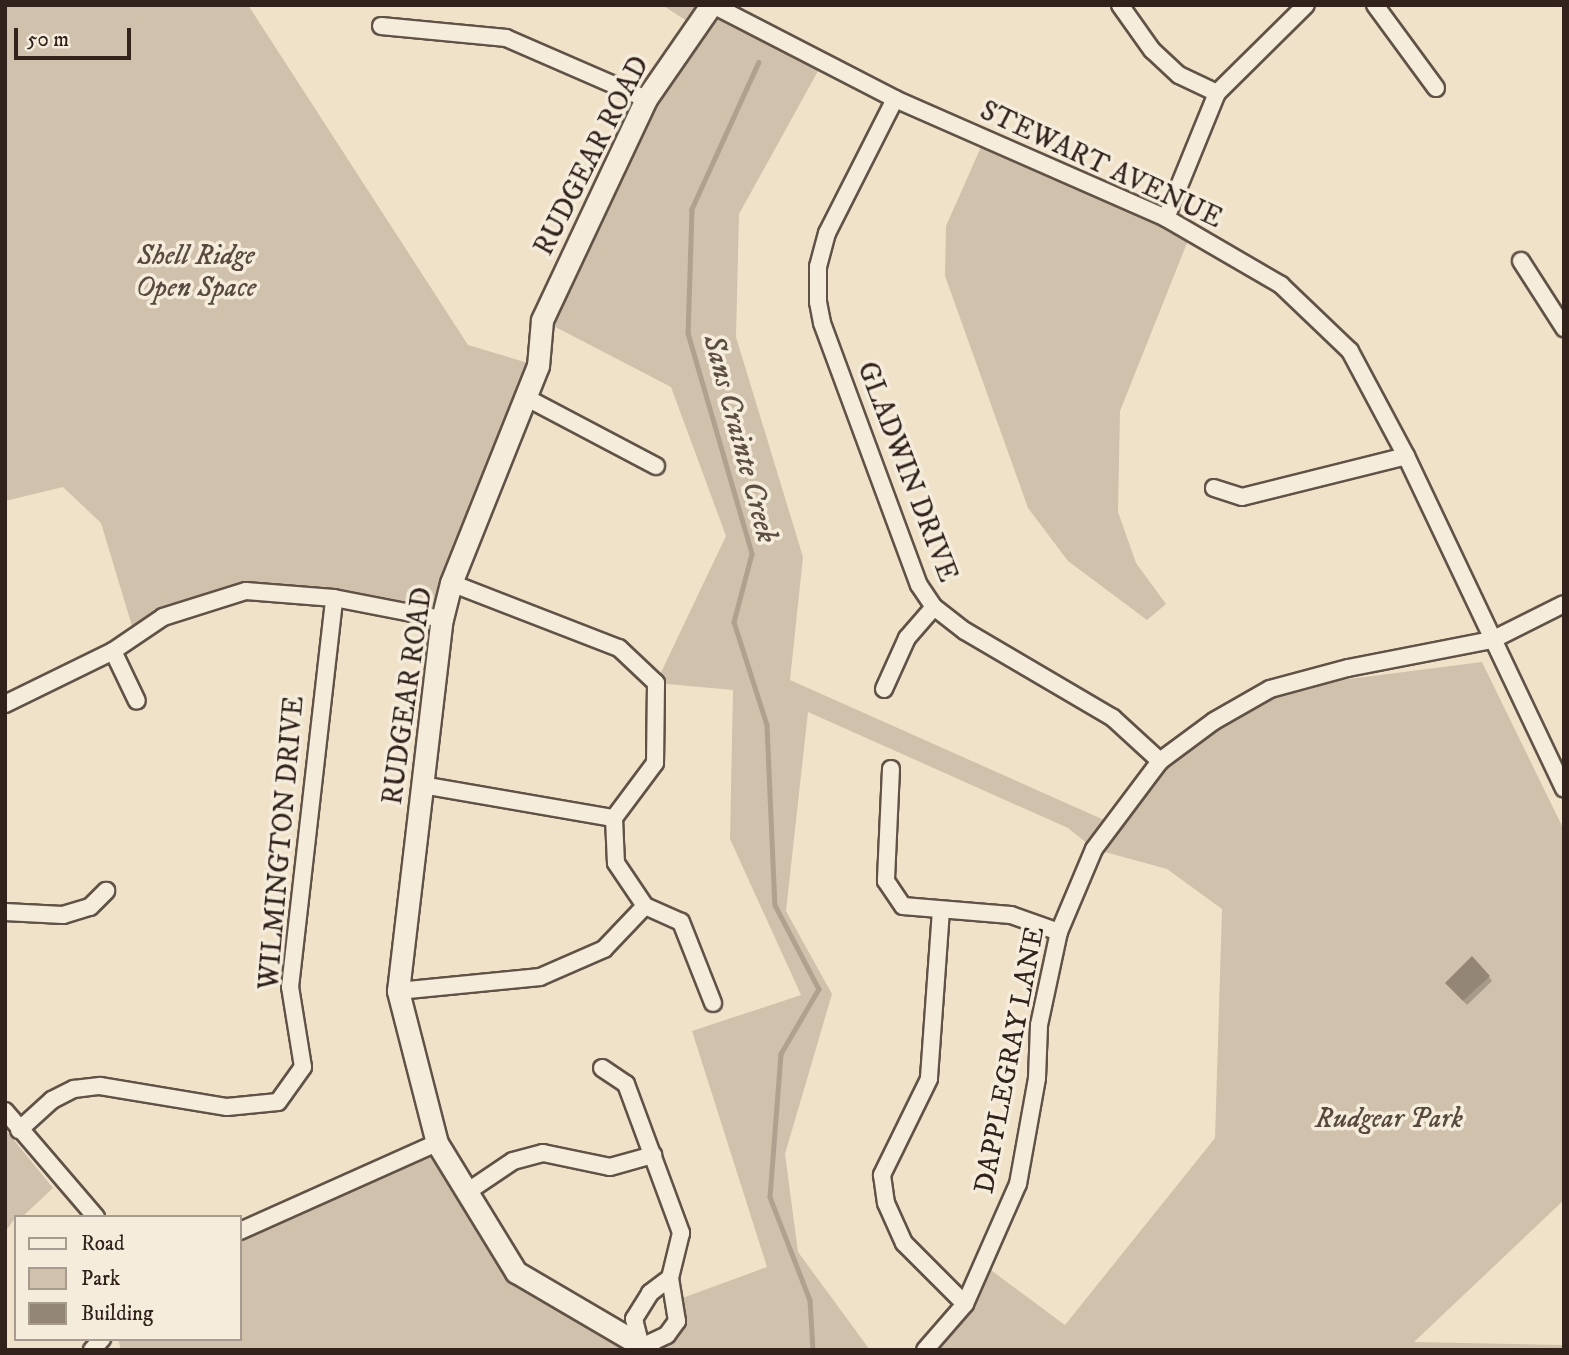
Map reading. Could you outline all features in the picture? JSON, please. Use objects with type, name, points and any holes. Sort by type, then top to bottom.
[{"type":"street","name":"STEWART AVENUE","points":[[712,5],[895,99],[1166,218],[1281,285],[1350,351],[1406,456],[1564,788]]},
{"type":"street","name":"RUDGEAR ROAD","points":[[645,1348],[516,1272],[437,1143],[398,991],[442,619],[451,583],[538,366],[542,320],[646,99],[712,5]]},
{"type":"street","points":[[1120,5],[1152,50],[1179,75],[1217,93]]},
{"type":"street","points":[[1166,218],[1217,93],[1306,5]]},
{"type":"street","points":[[1375,5],[1436,88]]},
{"type":"street","points":[[382,26],[506,38],[646,99]]},
{"type":"street","name":"GLADWIN DRIVE","points":[[895,99],[827,233],[818,267],[818,302],[822,323],[919,585],[934,607],[965,631],[1113,719],[1160,761]]},
{"type":"street","points":[[1521,261],[1564,328]]},
{"type":"street","points":[[525,397],[656,466]]},
{"type":"street","points":[[1214,488],[1242,496],[1406,456]]},
{"type":"street","points":[[451,583],[619,648],[656,683],[655,763],[614,818],[616,863],[645,906],[681,922],[713,1003]]},
{"type":"street","points":[[5,704],[113,651],[163,618],[246,591],[334,598],[442,619]]},
{"type":"street","name":"WILMINGTON DRIVE","points":[[19,1130],[52,1100],[74,1089],[100,1086],[227,1107],[278,1102],[303,1067],[289,987],[334,598]]},
{"type":"street","name":"DAPPLEGRAY LANE","points":[[925,1350],[965,1304],[1018,1184],[1037,1078],[1039,1025],[1059,932],[1094,849],[1160,761],[1214,721],[1270,689],[1348,668],[1492,640],[1564,604]]},
{"type":"street","points":[[884,689],[907,638],[934,607]]},
{"type":"street","points":[[113,651],[137,701]]},
{"type":"street","points":[[891,769],[886,881],[903,906],[1011,915],[1059,932]]},
{"type":"street","points":[[422,785],[614,818]]},
{"type":"street","points":[[5,912],[63,915],[90,907],[106,891]]},
{"type":"street","points":[[398,991],[540,977],[604,949],[645,906]]},
{"type":"street","points":[[941,911],[929,1079],[881,1175],[886,1203],[904,1243],[965,1304]]},
{"type":"street","points":[[602,1068],[626,1084],[681,1233],[670,1278],[677,1321],[667,1335],[645,1348],[634,1319],[650,1293],[670,1278]]},
{"type":"street","points":[[5,1111],[94,1215]]},
{"type":"street","points":[[242,1229],[437,1143]]},
{"type":"street","points":[[467,1192],[513,1161],[543,1153],[610,1167],[653,1155]]},
{"type":"green space","name":"Shell Ridge Open Space","points":[[5,5],[248,5],[468,345],[538,366],[442,619],[246,591],[135,636],[101,523],[63,487],[5,501]]},
{"type":"green space","name":"Rudgear Park","points":[[662,5],[713,5],[823,62],[739,214],[736,337],[803,557],[790,680],[1111,823],[1160,761],[1270,689],[1482,662],[1564,830],[1564,1200],[1414,1342],[1564,1345],[1564,1350],[925,1350],[984,1265],[1065,1325],[1215,1138],[1222,909],[1167,869],[1094,849],[1068,828],[808,712],[786,911],[832,994],[785,1154],[798,1252],[870,1350],[121,1350],[119,1341],[242,1341],[242,1230],[437,1143],[516,1272],[641,1347],[667,1335],[677,1300],[767,1267],[692,1031],[801,995],[730,839],[733,690],[656,683],[726,536],[671,387],[542,320],[695,26]]},
{"type":"green space","points":[[985,138],[1191,233],[1120,411],[1118,512],[1136,563],[1166,604],[1147,620],[1068,561],[1028,508],[945,276],[946,226]]},
{"type":"green space","points":[[5,1129],[53,1188],[24,1215],[14,1215],[14,1220],[5,1232]]},
{"type":"building","points":[[1472,956],[1490,976],[1463,1001],[1445,983]]},
{"type":"waterway","name":"Sans Crainte Creek","points":[[759,62],[692,209],[688,333],[752,554],[734,622],[767,725],[775,905],[819,989],[781,1054],[770,1197],[810,1300],[813,1350]]}]
